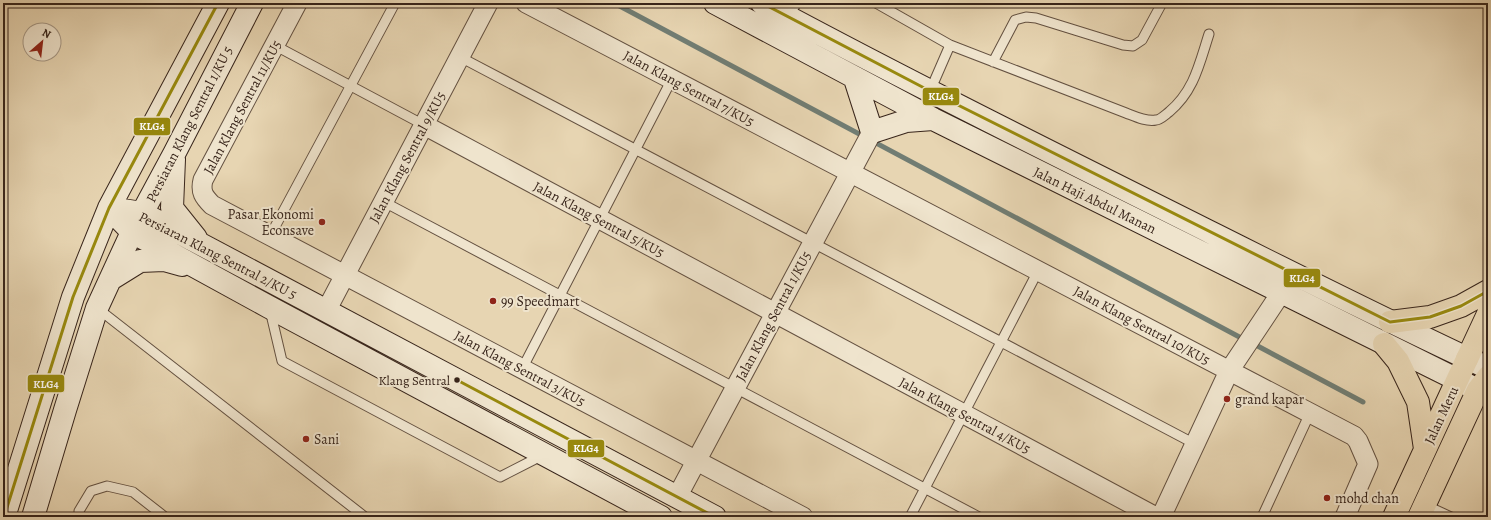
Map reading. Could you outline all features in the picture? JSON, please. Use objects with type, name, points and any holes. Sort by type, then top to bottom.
[{"type":"main road","points":[[1390,322],[1430,317],[1461,306],[1488,291]]},
{"type":"main road","name":"Jalan Meru","points":[[1394,517],[1488,314]]},
{"type":"main road","points":[[1384,344],[1398,361],[1418,402],[1425,449]]},
{"type":"main road","name":"Jalan Meru","points":[[1422,511],[1483,384]]},
{"type":"street","points":[[4,517],[73,297],[109,208],[218,3]]},
{"type":"street","name":"Persiaran Klang Sentral 1/KU 5","points":[[33,517],[97,308],[137,222],[252,3]]},
{"type":"street","name":"Jalan Klang Sentral 11/KU5","points":[[297,3],[203,180],[201,189],[204,197],[212,205],[345,275]]},
{"type":"street","name":"Jalan Klang Sentral 9/KU5","points":[[326,311],[488,3]]},
{"type":"street","name":"Jalan Klang Sentral 7/KU5","points":[[526,3],[851,172]]},
{"type":"street","name":"Jalan Haji Abdul Manan","points":[[716,3],[855,79],[933,119],[1457,381],[1483,384]]},
{"type":"street","name":"Jalan Haji Abdul Manan","points":[[762,3],[792,10],[930,91],[1390,322],[1488,368]]},
{"type":"street","points":[[855,79],[872,132],[906,120],[933,119]]},
{"type":"street","name":"Jalan Klang Sentral 5/KU5","points":[[424,125],[775,313]]},
{"type":"street","name":"Jalan Klang Sentral 1/KU5","points":[[677,497],[872,132]]},
{"type":"street","points":[[174,154],[172,208],[204,246]]},
{"type":"street","name":"Jalan Klang Sentral 10/KU5","points":[[851,172],[1354,436],[1358,441],[1368,464],[1345,517]]},
{"type":"street","name":"Persiaran Klang Sentral 2/KU 5","points":[[109,208],[137,222],[204,246],[715,517]]},
{"type":"street","name":"Persiaran Klang Sentral 2/KU 5","points":[[137,222],[200,270],[661,517]]},
{"type":"street","points":[[111,279],[140,261],[164,260],[200,270]]},
{"type":"street","name":"Jalan Klang Sentral 3/KU5","points":[[345,275],[803,517]]},
{"type":"street","points":[[1161,517],[1229,371],[1281,293]]},
{"type":"street","name":"Jalan Klang Sentral 4/KU5","points":[[775,313],[1156,517]]},
{"type":"lane","points":[[270,236],[395,3]]},
{"type":"lane","points":[[876,3],[950,45],[1143,119],[1156,120],[1164,116],[1185,95],[1195,78],[1209,34]]},
{"type":"lane","points":[[993,62],[1015,20],[1020,18],[1036,18],[1123,45],[1133,46],[1142,40],[1162,3]]},
{"type":"lane","points":[[274,45],[424,125]]},
{"type":"lane","points":[[930,91],[950,45]]},
{"type":"lane","points":[[460,57],[1195,444]]},
{"type":"lane","points":[[522,369],[672,79]]},
{"type":"lane","points":[[384,202],[979,517]]},
{"type":"lane","points":[[910,517],[1038,271]]},
{"type":"lane","points":[[269,307],[282,361],[500,477],[544,454]]},
{"type":"lane","points":[[97,308],[366,517]]},
{"type":"lane","points":[[1262,517],[1310,413]]},
{"type":"lane","points":[[79,517],[79,511],[91,491],[107,486],[133,492],[165,517]]},
{"type":"lane","points":[[1422,511],[1451,517]]},
{"type":"waterway","points":[[614,3],[1245,340]]},
{"type":"waterway","points":[[1252,343],[1363,402]]},
{"type":"transit line","name":"KLG4","points":[[4,517],[73,297],[109,208],[218,3]]},
{"type":"transit line","name":"KLG4","points":[[762,3],[930,91],[1390,322],[1430,317],[1461,306],[1488,291]]},
{"type":"transit line","name":"KLG4","points":[[457,380],[715,517]]},
{"type":"place","name":"Pasar Ekonomi Econsave","points":[[322,222]]},
{"type":"place","name":"99 Speedmart","points":[[493,301]]},
{"type":"place","name":"Klang Sentral","points":[[457,380]]},
{"type":"place","name":"grand kapar","points":[[1227,399]]},
{"type":"place","name":"Sani","points":[[306,439]]},
{"type":"place","name":"mohd chan","points":[[1327,498]]}]
